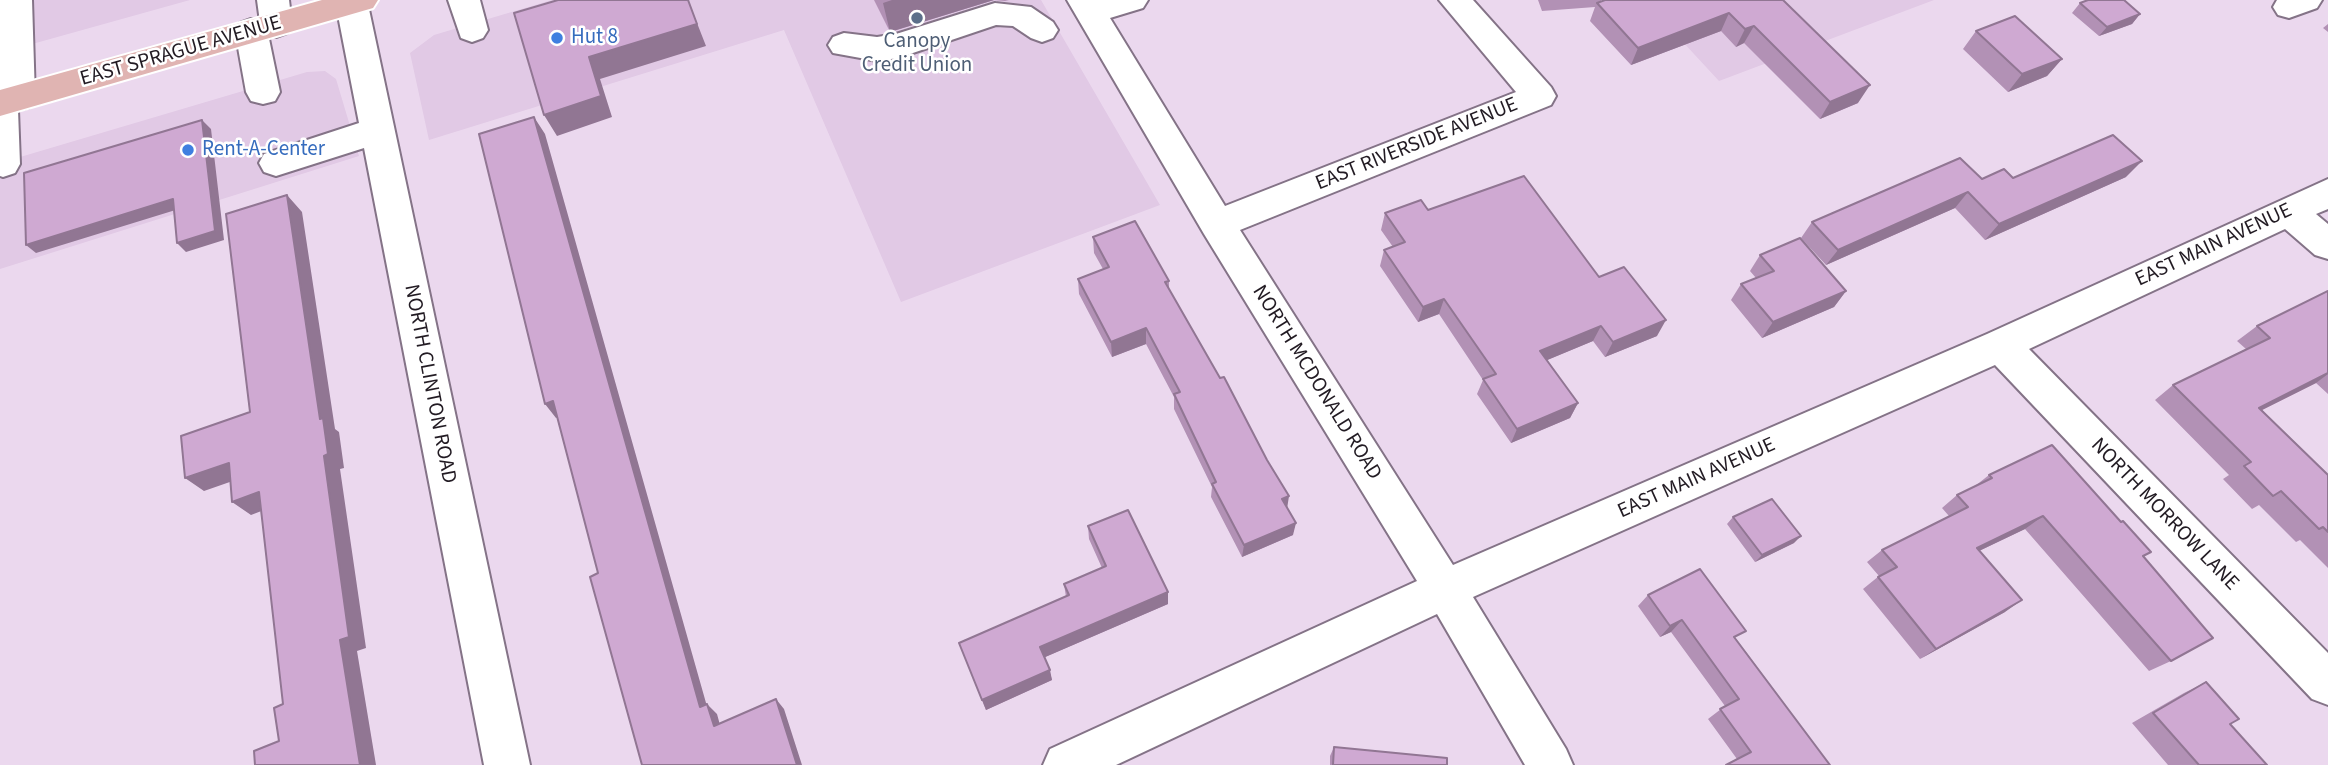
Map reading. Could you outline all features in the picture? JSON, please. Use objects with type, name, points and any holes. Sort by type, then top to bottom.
[{"type":"main road","name":"EAST SPRAGUE AVENUE","points":[[6,101],[266,19],[355,1]]},
{"type":"street","points":[[3,164],[16,0]]},
{"type":"street","points":[[1087,7],[1132,0]]},
{"type":"street","name":"EAST RIVERSIDE AVENUE","points":[[1217,224],[1539,96],[1455,0]]},
{"type":"street","name":"NORTH CLINTON ROAD","points":[[355,1],[378,130],[507,765]]},
{"type":"street","name":"NORTH MCDONALD ROAD","points":[[1087,7],[1217,224],[1445,589],[1550,765]]},
{"type":"street","points":[[844,45],[877,49],[898,46],[995,13],[1020,15],[1042,30]]},
{"type":"street","points":[[263,92],[266,19]]},
{"type":"street","points":[[276,163],[378,130]]},
{"type":"street","name":"EAST MAIN AVENUE","points":[[1066,765],[1445,589],[2000,345],[2328,192]]},
{"type":"street","points":[[2288,211],[2328,245]]},
{"type":"street","name":"NORTH MORROW LANE","points":[[2000,345],[2328,684]]},
{"type":"shaded area","points":[[0,0],[190,0],[0,53]]},
{"type":"shaded area","points":[[552,0],[1041,0],[1160,205],[901,302],[784,30],[429,140],[410,53],[434,35]]},
{"type":"shaded area","points":[[1644,0],[1934,0],[1719,81]]},
{"type":"shaded area","points":[[325,71],[336,79],[359,156],[0,269],[0,163],[307,72]]},
{"type":"building","points":[[558,0],[688,0],[697,24],[589,57],[601,96],[544,115],[514,13]]},
{"type":"building","points":[[1605,0],[1783,0],[1870,85],[1830,102],[1754,26],[1745,29],[1729,13],[1638,48],[1597,3]]},
{"type":"building","points":[[2088,0],[2124,0],[2140,14],[2107,27],[2080,3]]},
{"type":"building","points":[[2015,16],[2062,59],[2022,74],[1976,31]]},
{"type":"building","points":[[534,117],[700,707],[707,704],[714,726],[776,699],[797,765],[642,765],[590,577],[598,573],[553,401],[545,404],[479,134]]},
{"type":"building","points":[[202,120],[215,231],[177,243],[173,199],[26,245],[24,173]]},
{"type":"building","points":[[2113,135],[2142,161],[1999,224],[1968,192],[1838,250],[1812,222],[1960,158],[1982,179],[2004,169],[2013,178]]},
{"type":"building","points":[[1524,176],[1599,277],[1624,267],[1666,320],[1613,342],[1601,326],[1540,351],[1578,403],[1517,429],[1483,379],[1496,374],[1444,299],[1423,307],[1384,250],[1405,242],[1385,213],[1421,200],[1428,210]]},
{"type":"building","points":[[287,195],[320,419],[323,418],[328,454],[324,456],[349,637],[340,640],[360,765],[255,765],[254,751],[279,741],[274,708],[283,704],[259,492],[232,502],[229,463],[185,478],[181,436],[250,412],[226,214]]},
{"type":"building","points":[[1135,221],[1169,281],[1165,282],[1220,378],[1224,377],[1289,496],[1282,499],[1296,523],[1244,545],[1212,484],[1216,482],[1174,394],[1180,392],[1146,328],[1111,342],[1078,279],[1109,267],[1093,237]]},
{"type":"building","points":[[1800,238],[1846,291],[1773,322],[1741,284],[1774,271],[1760,255]]},
{"type":"building","points":[[2328,291],[2328,373],[2259,408],[2328,475],[2328,532],[2323,527],[2319,529],[2281,491],[2273,496],[2244,466],[2251,462],[2173,385],[2270,338],[2257,326]]},
{"type":"building","points":[[2052,445],[2151,552],[2143,556],[2213,638],[2171,661],[2043,516],[1977,548],[2022,600],[1936,649],[1878,577],[1897,567],[1882,550],[1968,507],[1957,495],[1992,478],[1989,475]]},
{"type":"building","points":[[1772,499],[1801,536],[1762,555],[1733,517]]},
{"type":"building","points":[[1128,510],[1168,592],[1040,647],[1050,670],[982,700],[959,643],[1069,595],[1064,584],[1106,566],[1088,526]]},
{"type":"building","points":[[1700,569],[1746,631],[1734,637],[1830,765],[1726,765],[1751,752],[1720,709],[1739,699],[1682,620],[1670,626],[1648,595]]},
{"type":"building","points":[[2206,682],[2239,719],[2230,724],[2267,765],[2199,765],[2153,713]]},
{"type":"building","points":[[1334,747],[1447,758],[1447,765],[1333,765]]},
{"type":"place","name":"Canopy Credit Union","points":[[917,18]]},
{"type":"place","name":"Hut 8","points":[[557,38]]},
{"type":"place","name":"Rent-A-Center","points":[[188,150]]}]
